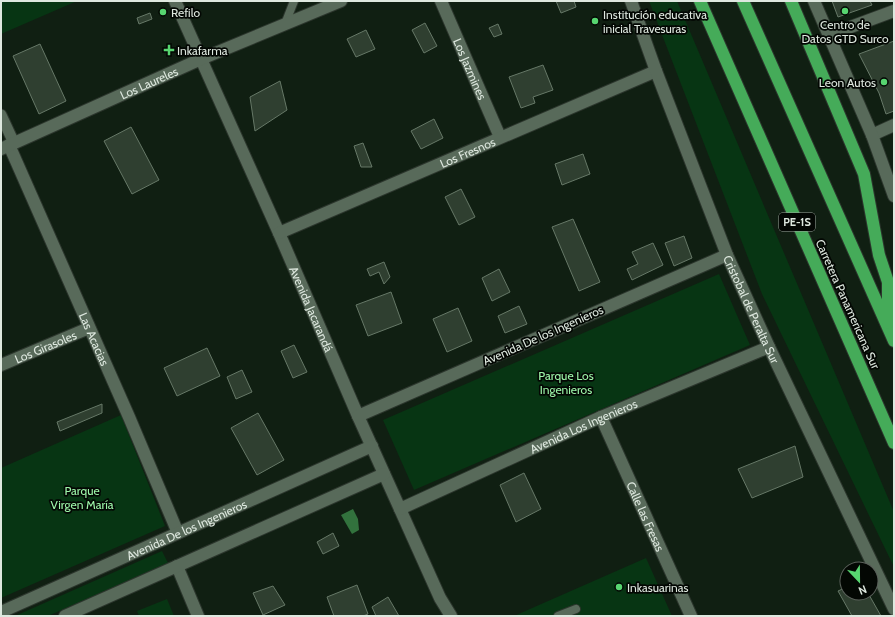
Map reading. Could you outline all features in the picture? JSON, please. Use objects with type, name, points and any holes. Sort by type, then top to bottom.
[{"type":"highway","name":"Carretera Panamericana Sur","points":[[700,1],[894,443]]},
{"type":"highway","points":[[743,1],[894,341]]},
{"type":"highway","points":[[791,1],[864,174],[879,255],[888,282],[888,328]]},
{"type":"street","name":"Avenida Jacarandá","points":[[175,1],[279,233],[384,474],[440,598],[451,616]]},
{"type":"street","name":"Los Laureles","points":[[8,146],[201,59],[341,1]]},
{"type":"street","name":"Los Jazmines","points":[[441,1],[500,137]]},
{"type":"street","name":"Cristobal de Peralta Sur","points":[[631,1],[656,71],[728,255],[769,347],[894,609]]},
{"type":"street","points":[[814,1],[872,135],[894,196]]},
{"type":"street","points":[[829,35],[894,11]]},
{"type":"street","name":"Los Fresnos","points":[[279,233],[656,71]]},
{"type":"street","points":[[1,115],[8,146]]},
{"type":"street","points":[[872,135],[894,125]]},
{"type":"street","name":"Las Acacias","points":[[8,146],[129,417],[178,533]]},
{"type":"street","name":"Avenida De los Ingenieros","points":[[358,416],[728,255]]},
{"type":"street","name":"Los Girasoles","points":[[1,365],[89,328]]},
{"type":"street","name":"Avenida Los Ingenieros","points":[[400,509],[601,417],[769,347]]},
{"type":"street","name":"Calle las Fresas","points":[[601,417],[691,616]]},
{"type":"street","name":"Avenida De los Ingenieros","points":[[1,612],[372,446]]},
{"type":"street","points":[[65,616],[384,474]]},
{"type":"street","points":[[177,566],[198,616]]},
{"type":"lane","points":[[285,24],[294,1]]},
{"type":"lane","points":[[558,616],[576,609]]},
{"type":"green space","points":[[1,1],[77,1],[1,34]]},
{"type":"green space","points":[[649,1],[677,1],[894,512],[894,567],[762,294]]},
{"type":"green space","name":"Parque Los Ingenieros","points":[[719,274],[750,345],[414,490],[383,420]]},
{"type":"green space","name":"Parque Virgen María","points":[[121,415],[165,526],[1,598],[1,468]]},
{"type":"green space","points":[[162,551],[168,563],[48,616],[15,616]]},
{"type":"green space","name":"Inkasuarinas","points":[[646,558],[672,616],[514,616]]},
{"type":"green space","points":[[167,599],[174,616],[139,616],[137,611]]},
{"type":"shaded area","points":[[353,509],[358,519],[359,530],[352,534],[341,515]]},
{"type":"building","points":[[556,1],[574,1],[576,7],[561,13]]},
{"type":"building","name":"Centro de Datos GTD Surco","points":[[832,1],[870,1],[872,5],[838,17]]},
{"type":"building","name":"Refilo","points":[[150,13],[152,19],[139,24],[137,18]]},
{"type":"building","points":[[425,23],[437,46],[424,53],[412,30]]},
{"type":"building","points":[[498,24],[502,34],[494,37],[489,28]]},
{"type":"building","points":[[366,30],[375,49],[356,57],[347,39]]},
{"type":"building","name":"Leon Autos","points":[[894,41],[894,111],[886,114],[879,93],[859,54]]},
{"type":"building","points":[[40,44],[66,101],[39,114],[13,56]]},
{"type":"building","points":[[543,65],[553,90],[533,97],[535,103],[521,108],[509,77]]},
{"type":"building","points":[[280,81],[287,110],[255,131],[250,97]]},
{"type":"building","points":[[434,119],[443,138],[421,149],[411,131]]},
{"type":"building","points":[[131,127],[159,180],[132,194],[104,141]]},
{"type":"building","points":[[363,143],[372,167],[361,167],[354,146]]},
{"type":"building","points":[[583,154],[590,174],[562,185],[555,164]]},
{"type":"building","points":[[461,189],[475,217],[459,225],[445,197]]},
{"type":"building","points":[[573,219],[600,282],[579,291],[552,227]]},
{"type":"building","points":[[684,236],[692,258],[674,266],[665,243]]},
{"type":"building","points":[[653,243],[663,265],[632,280],[627,269],[638,264],[632,252]]},
{"type":"building","points":[[384,262],[390,277],[384,284],[379,272],[370,276],[367,269]]},
{"type":"building","points":[[499,269],[510,292],[492,301],[482,278]]},
{"type":"building","points":[[391,292],[402,323],[368,336],[356,305]]},
{"type":"building","points":[[519,306],[527,324],[505,333],[498,316]]},
{"type":"building","points":[[458,308],[472,341],[447,352],[433,319]]},
{"type":"building","points":[[294,345],[307,372],[293,378],[281,351]]},
{"type":"building","points":[[207,348],[220,376],[177,396],[164,368]]},
{"type":"building","points":[[242,370],[252,392],[236,399],[227,377]]},
{"type":"building","points":[[102,404],[102,413],[60,431],[57,422]]},
{"type":"building","points":[[258,413],[284,460],[257,475],[231,428]]},
{"type":"building","points":[[795,446],[803,477],[752,498],[738,469]]},
{"type":"building","points":[[524,473],[541,509],[516,522],[500,485]]},
{"type":"building","points":[[333,533],[339,546],[323,554],[317,542]]},
{"type":"building","points":[[357,585],[368,614],[363,616],[334,616],[327,597]]},
{"type":"building","points":[[273,586],[285,605],[263,615],[253,593]]},
{"type":"building","points":[[388,597],[399,616],[376,616],[372,607]]},
{"type":"building","points":[[844,601],[873,601],[881,616],[852,616]]},
{"type":"place","name":"Centro de Datos GTD Surco","points":[[845,11]]},
{"type":"place","name":"Refilo","points":[[163,12]]},
{"type":"place","name":"Institución educativa inicial Travesuras","points":[[595,21]]},
{"type":"place","name":"Inkafarma","points":[[169,50]]},
{"type":"place","name":"Leon Autos","points":[[884,82]]},
{"type":"place","name":"Inkasuarinas","points":[[619,587]]}]
